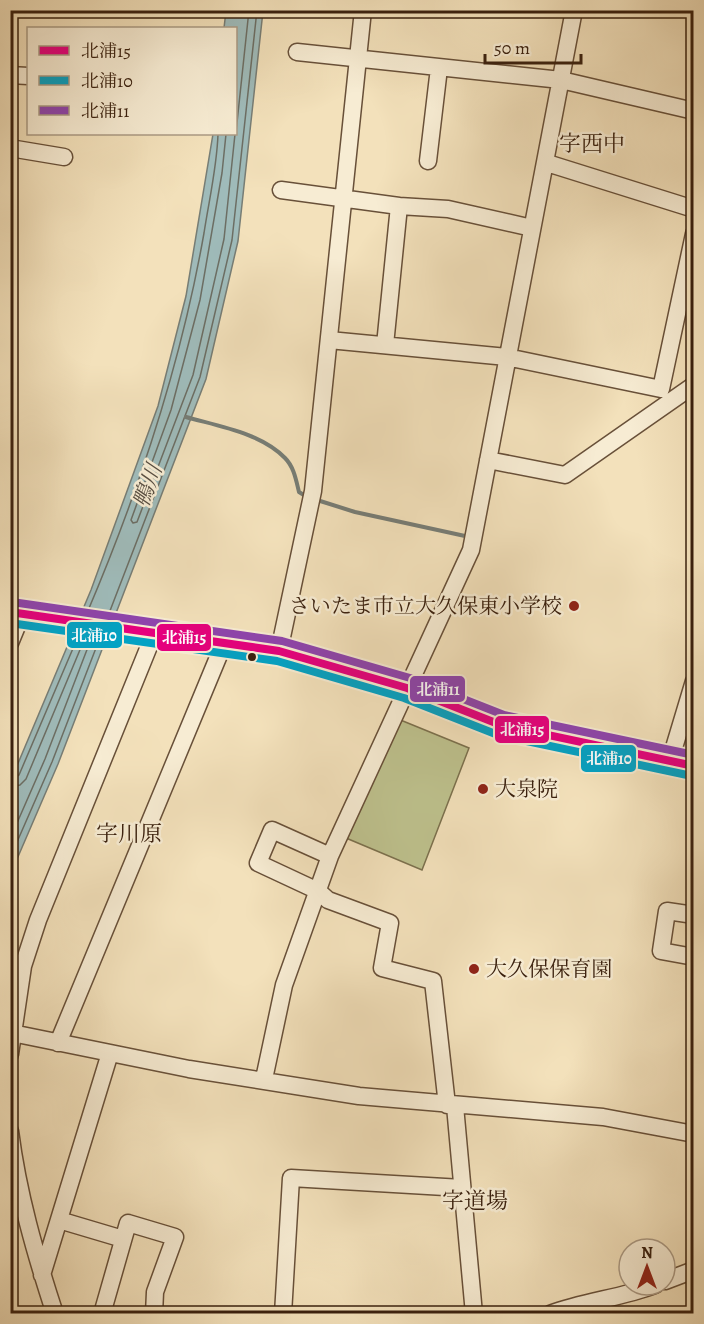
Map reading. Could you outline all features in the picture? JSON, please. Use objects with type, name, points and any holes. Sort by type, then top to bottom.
[{"type":"street","points":[[279,651],[313,491],[363,10]]},
{"type":"street","points":[[264,1079],[284,984],[330,856],[471,550],[532,228],[547,163],[574,10]]},
{"type":"street","points":[[297,52],[561,80],[693,111]]},
{"type":"street","points":[[428,161],[439,68]]},
{"type":"street","points":[[10,75],[27,76]]},
{"type":"street","points":[[10,148],[64,157]]},
{"type":"street","points":[[547,163],[693,209]]},
{"type":"street","points":[[280,190],[399,206],[448,209],[532,228]]},
{"type":"street","points":[[385,345],[399,206]]},
{"type":"street","points":[[329,340],[507,357],[661,389],[693,234]]},
{"type":"street","points":[[488,460],[565,475],[693,385]]},
{"type":"street","points":[[10,643],[24,615],[279,651],[407,688],[501,724],[693,765]]},
{"type":"street","points":[[10,1054],[23,966],[38,920],[147,633]]},
{"type":"street","points":[[58,1043],[224,643]]},
{"type":"street","points":[[670,761],[693,681]]},
{"type":"street","points":[[330,856],[272,831],[258,863],[318,891],[328,900],[390,923],[382,968],[433,981],[462,1188],[474,1314]]},
{"type":"street","points":[[693,915],[667,911],[661,951],[693,957]]},
{"type":"street","points":[[12,1033],[189,1069],[264,1079],[359,1096],[603,1118],[693,1134]]},
{"type":"street","points":[[42,1275],[110,1053]]},
{"type":"street","points":[[10,1131],[15,1174],[29,1235],[55,1314]]},
{"type":"street","points":[[283,1314],[291,1178],[462,1188]]},
{"type":"street","points":[[59,1220],[123,1239]]},
{"type":"street","points":[[102,1314],[128,1223],[175,1237],[155,1292],[154,1314]]},
{"type":"street","points":[[677,1276],[693,1270]]},
{"type":"street","points":[[550,1314],[623,1297]]},
{"type":"green space","points":[[398,719],[469,748],[422,870],[346,838]]},
{"type":"water","name":"鴨川","points":[[226,11],[263,11],[238,241],[206,379],[58,764],[11,873],[11,780],[91,590],[158,406],[186,296],[213,135],[237,135],[237,27],[224,27]]},
{"type":"pier","points":[[79,611],[118,616],[109,640],[69,634]]},
{"type":"waterway","points":[[186,417],[252,436],[275,449],[291,465],[299,492],[307,497]]},
{"type":"waterway","points":[[317,500],[355,512],[465,536]]},
{"type":"transit line","name":"北浦11","points":[[12,602],[282,641],[410,678],[504,715],[694,755]]},
{"type":"transit line","name":"北浦15","points":[[10,612],[279,651],[407,688],[501,725],[694,766]]},
{"type":"transit line","name":"北浦10","points":[[10,623],[277,661],[404,698],[498,735],[692,776]]},
{"type":"place","name":"さいたま市立大久保東小学校","points":[[574,606]]},
{"type":"place","name":"大泉院","points":[[483,789]]},
{"type":"place","name":"大久保保育園","points":[[474,969]]},
{"type":"district","name":"字西中","points":[[592,144]]},
{"type":"district","name":"字川原","points":[[129,834]]},
{"type":"district","name":"字道場","points":[[475,1201]]}]
